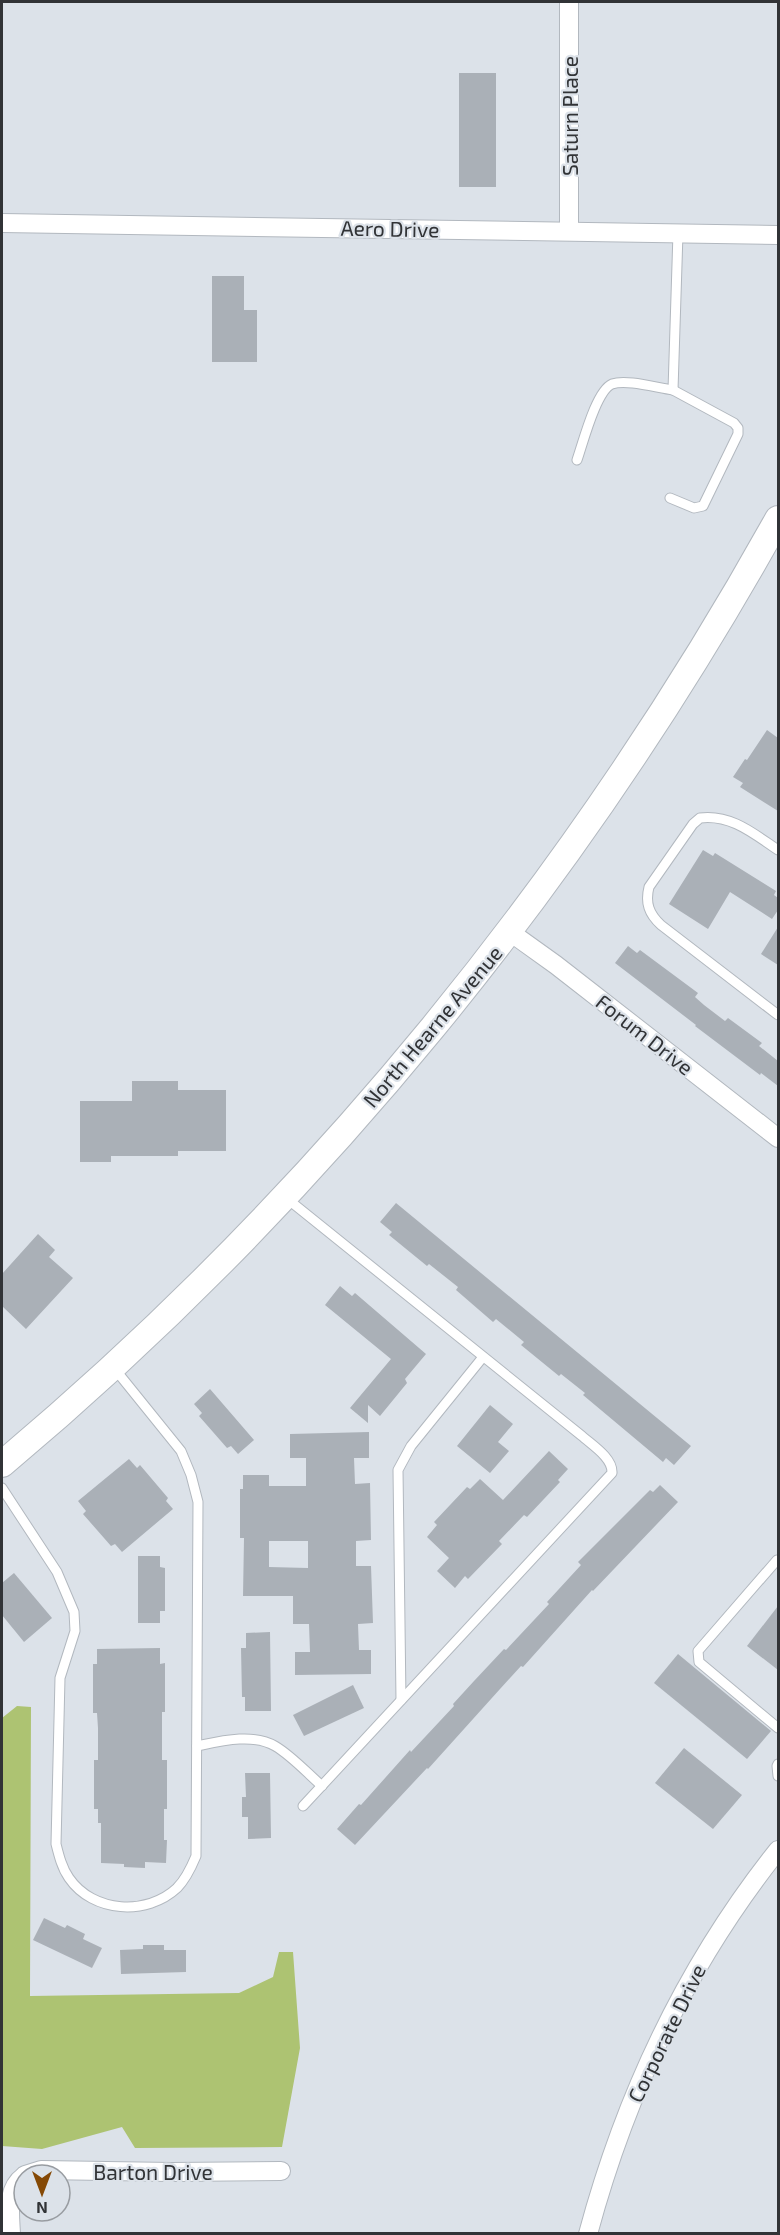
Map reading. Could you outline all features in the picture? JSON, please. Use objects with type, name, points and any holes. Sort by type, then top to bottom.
[{"type":"main road","name":"North Hearne Avenue","points":[[2,1464],[154,1330],[285,1197],[392,1077],[510,932],[668,705],[776,527]]},
{"type":"street","name":"Saturn Place","points":[[569,2],[569,231]]},
{"type":"street","name":"Aero Drive","points":[[2,223],[778,235]]},
{"type":"street","name":"Forum Drive","points":[[510,932],[556,965],[778,1138]]},
{"type":"street","name":"Corporate Drive","points":[[588,2234],[620,2129],[678,2002],[726,1920],[778,1850]]},
{"type":"street","name":"Barton Drive","points":[[72,2170],[281,2171]]},
{"type":"street","name":"Barton Drive","points":[[11,2234],[10,2197],[12,2192]]},
{"type":"lane","points":[[673,390],[678,233]]},
{"type":"lane","points":[[577,460],[598,401],[606,388],[624,382],[673,390],[734,423],[738,428],[738,434],[703,506],[694,508],[670,498]]},
{"type":"lane","points":[[778,850],[745,828],[723,818],[700,818],[693,824],[649,887],[646,899],[649,909],[661,925],[778,1015]]},
{"type":"lane","points":[[285,1197],[582,1436],[606,1458],[612,1467],[612,1473],[303,1806]]},
{"type":"lane","points":[[401,1700],[398,1470],[411,1446],[483,1357]]},
{"type":"lane","points":[[2,1488],[57,1572],[74,1612],[75,1632],[60,1678],[56,1844],[60,1862],[70,1879],[82,1892],[112,1906],[132,1908],[159,1900],[176,1888],[187,1875],[196,1856],[198,1502],[191,1474],[181,1451],[114,1367]]},
{"type":"lane","points":[[777,1560],[698,1651],[697,1657],[699,1662],[778,1728]]},
{"type":"lane","points":[[197,1746],[223,1740],[259,1740],[275,1746],[322,1786]]},
{"type":"lane","points":[[778,1764],[778,1776]]},
{"type":"green space","points":[[17,1706],[31,1707],[30,1996],[239,1993],[273,1977],[279,1952],[293,1952],[300,2048],[282,2147],[135,2148],[122,2127],[42,2149],[2,2146],[2,1718]]},
{"type":"building","points":[[459,73],[496,73],[496,187],[459,187]]},
{"type":"building","points":[[212,276],[244,276],[244,310],[257,310],[257,362],[212,362]]},
{"type":"building","points":[[767,730],[778,738],[778,811],[740,787],[743,783],[733,777]]},
{"type":"building","points":[[703,850],[713,856],[715,853],[776,891],[774,895],[778,898],[778,910],[772,919],[730,892],[708,929],[669,904]]},
{"type":"building","points":[[778,927],[778,965],[761,954]]},
{"type":"building","points":[[628,946],[637,953],[640,950],[698,993],[695,997],[725,1021],[728,1018],[762,1043],[759,1046],[778,1061],[778,1086],[695,1026],[615,963]]},
{"type":"building","points":[[132,1081],[178,1081],[178,1090],[226,1090],[226,1151],[178,1151],[178,1156],[111,1156],[111,1162],[80,1162],[80,1101],[132,1101]]},
{"type":"building","points":[[396,1203],[691,1446],[674,1465],[666,1458],[663,1462],[583,1395],[585,1393],[561,1374],[559,1376],[521,1345],[524,1342],[496,1319],[493,1322],[456,1290],[458,1287],[429,1264],[427,1266],[389,1235],[392,1232],[380,1222]]},
{"type":"building","points":[[38,1234],[55,1250],[49,1257],[73,1278],[26,1329],[2,1306],[2,1274]]},
{"type":"building","points":[[340,1286],[352,1296],[355,1293],[426,1354],[405,1379],[407,1383],[380,1416],[368,1405],[368,1423],[350,1408],[391,1359],[325,1305]]},
{"type":"building","points":[[210,1389],[254,1440],[238,1454],[231,1446],[227,1448],[199,1416],[202,1413],[194,1404]]},
{"type":"building","points":[[490,1405],[513,1424],[498,1442],[509,1451],[490,1473],[457,1446]]},
{"type":"building","points":[[369,1432],[369,1458],[354,1458],[355,1484],[370,1483],[371,1540],[356,1541],[356,1566],[371,1566],[373,1623],[358,1624],[359,1650],[371,1650],[371,1674],[295,1675],[295,1652],[310,1652],[309,1624],[293,1624],[293,1596],[243,1596],[244,1538],[240,1538],[240,1489],[243,1489],[243,1475],[269,1475],[269,1486],[306,1486],[306,1458],[290,1458],[290,1434]],"holes":[[[269,1541],[308,1541],[308,1568],[269,1567]]]},
{"type":"building","points":[[549,1451],[568,1469],[558,1480],[560,1482],[527,1517],[524,1515],[499,1541],[502,1544],[468,1579],[465,1576],[455,1588],[437,1571],[449,1558],[427,1537],[437,1525],[434,1522],[467,1487],[470,1489],[480,1479],[503,1500]]},
{"type":"building","points":[[129,1459],[137,1468],[140,1465],[168,1498],[166,1501],[173,1509],[122,1552],[115,1544],[111,1546],[83,1514],[86,1511],[78,1501]]},
{"type":"building","points":[[660,1485],[678,1502],[592,1590],[428,1769],[355,1845],[337,1829],[454,1706],[453,1704],[504,1649],[506,1650],[549,1604],[547,1602],[581,1565],[578,1562],[650,1490],[653,1492]]},
{"type":"building","points":[[138,1556],[160,1556],[160,1567],[165,1568],[165,1611],[160,1611],[160,1623],[138,1623]]},
{"type":"building","points":[[14,1573],[52,1618],[24,1642],[2,1615],[2,1583]]},
{"type":"building","points":[[778,1606],[778,1670],[747,1646]]},
{"type":"building","points":[[270,1632],[271,1711],[245,1711],[245,1697],[242,1697],[241,1648],[246,1648],[246,1633]]},
{"type":"building","points":[[160,1648],[160,1664],[165,1663],[162,1760],[167,1760],[167,1809],[164,1809],[164,1840],[167,1840],[166,1863],[145,1862],[145,1868],[101,1863],[101,1823],[98,1823],[98,1809],[94,1809],[94,1760],[98,1760],[98,1728],[97,1713],[93,1713],[93,1664],[97,1664],[97,1649]]},
{"type":"building","points":[[678,1654],[771,1731],[747,1759],[654,1683]]},
{"type":"building","points":[[353,1685],[364,1708],[304,1736],[293,1715]]},
{"type":"building","points":[[684,1748],[742,1795],[713,1829],[655,1783]]},
{"type":"building","points":[[245,1773],[270,1773],[271,1838],[248,1839],[248,1817],[242,1817],[242,1797],[246,1797]]},
{"type":"building","points":[[44,1918],[65,1928],[67,1925],[85,1934],[83,1939],[102,1948],[92,1968],[33,1940]]},
{"type":"building","points":[[143,1945],[164,1945],[164,1950],[186,1950],[186,1972],[121,1974],[120,1950],[143,1949]]}]
